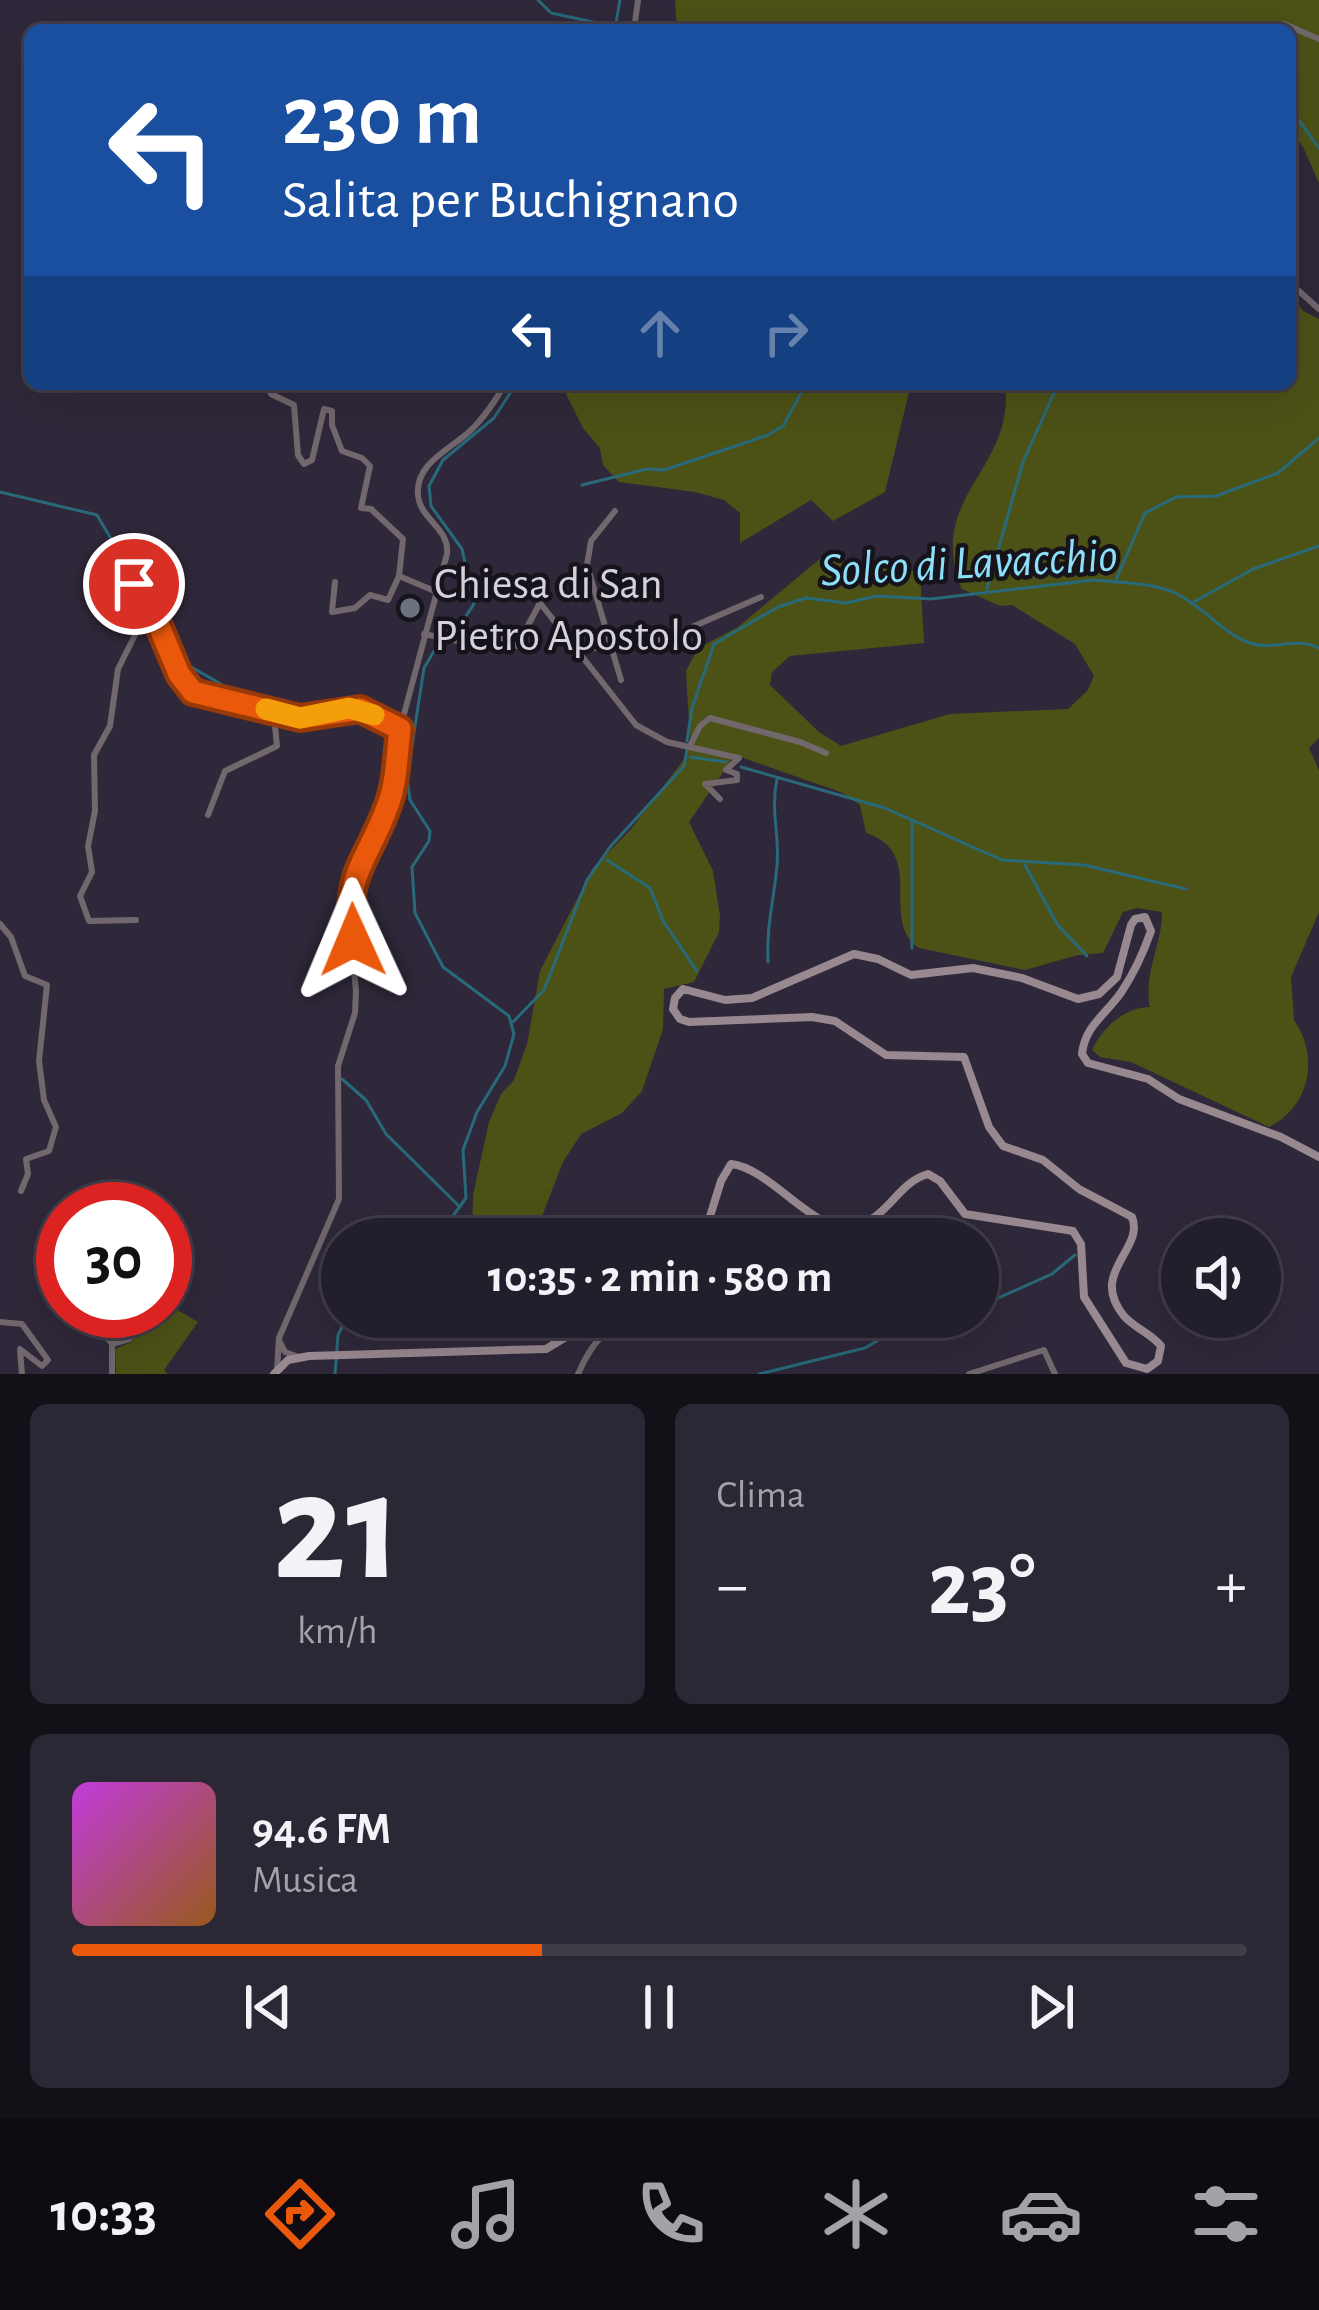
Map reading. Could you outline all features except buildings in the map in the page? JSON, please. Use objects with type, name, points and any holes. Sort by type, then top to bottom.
[{"type":"main road","points":[[999,1219],[1072,1231],[1081,1244],[1084,1297],[1126,1363],[1140,1370],[1158,1361],[1162,1346],[1126,1318],[1112,1285],[1116,1263],[1134,1234],[1132,1217],[1079,1189],[1043,1160],[1003,1146],[989,1127],[964,1057],[886,1054],[869,1048],[836,1021],[797,1017],[689,1022],[673,1009],[675,998],[683,989],[724,1000],[752,998],[854,954],[878,959],[911,975],[960,968],[1011,976],[1078,999],[1100,994],[1117,977],[1131,926],[1145,916],[1151,921],[1146,945],[1122,992],[1086,1033],[1085,1059],[1148,1079],[1179,1099],[1258,1127],[1319,1157]]},
{"type":"main road","points":[[709,1218],[731,1164],[749,1168],[823,1218]]},
{"type":"main road","points":[[873,1218],[916,1179],[928,1174],[940,1181],[965,1214],[990,1218]]},
{"type":"main road","points":[[275,1372],[299,1357],[546,1349],[564,1338]]},
{"type":"street","points":[[1296,288],[1319,309]]},
{"type":"street","points":[[270,390],[274,397],[293,405],[300,461],[312,460],[326,408],[332,410],[341,451],[368,462],[371,476],[361,508],[371,508],[403,539],[399,576],[388,600],[370,596],[355,608],[332,612],[335,582]]},
{"type":"street","points":[[275,1372],[279,1338],[339,1198],[338,1066],[355,1013],[356,991],[348,905],[354,873],[390,801],[400,729],[448,543],[421,507],[418,484],[434,459],[492,407],[502,390]]},
{"type":"street","points":[[615,511],[597,532],[587,554],[621,680]]},
{"type":"street","points":[[399,576],[437,592]]},
{"type":"street","points":[[136,920],[89,921],[80,896],[92,872],[88,846],[94,812],[94,755],[110,726],[118,669],[135,635],[134,584],[146,595],[179,674],[193,692],[313,719],[360,709],[400,729]]},
{"type":"street","points":[[577,650],[673,637],[761,597]]},
{"type":"street","points":[[423,634],[472,644],[492,633],[518,646],[540,603],[636,724],[667,742],[691,744],[740,760],[726,770],[737,774],[737,780],[705,784],[720,799]]},
{"type":"street","points":[[208,815],[225,771],[277,746],[275,726],[281,715]]},
{"type":"street","points":[[691,744],[710,718],[826,753]]},
{"type":"street","points":[[0,924],[11,937],[25,976],[47,985],[39,1061],[44,1100],[56,1127],[49,1150],[26,1159],[28,1174],[21,1191]]},
{"type":"street","points":[[0,1322],[22,1324],[48,1360],[42,1366],[20,1349],[22,1374]]},
{"type":"street","points":[[107,1338],[112,1344],[112,1374]]},
{"type":"street","points":[[112,1344],[130,1338]]},
{"type":"street","points":[[279,1338],[285,1352],[299,1357]]},
{"type":"street","points":[[578,1374],[601,1338]]},
{"type":"street","points":[[969,1374],[1044,1350],[1055,1374]]},
{"type":"green space","points":[[675,0],[1319,0],[1319,183],[1296,137],[1296,24],[677,24]]},
{"type":"green space","points":[[1296,302],[1319,319],[1319,738],[1309,748],[1319,770],[1319,912],[1291,977],[1294,1020],[1308,1064],[1307,1079],[1294,1106],[1269,1127],[1131,1062],[1100,1057],[1092,1050],[1116,1020],[1132,1010],[1150,1007],[1149,983],[1162,912],[1137,908],[1123,912],[1103,953],[1025,970],[919,948],[907,936],[902,921],[895,855],[866,833],[860,805],[843,793],[735,755],[689,822],[713,871],[719,932],[694,982],[664,989],[663,1029],[642,1091],[622,1113],[581,1134],[563,1162],[541,1218],[472,1218],[489,1122],[501,1094],[514,1080],[527,1044],[540,971],[593,868],[631,829],[685,758],[690,739],[686,671],[698,648],[738,627],[822,557],[920,572],[924,643],[790,656],[772,672],[770,685],[819,732],[841,746],[950,714],[1068,709],[1088,690],[1094,676],[1075,644],[1012,605],[1000,606],[962,589],[953,557],[954,530],[998,439],[1005,390],[1296,390]]},
{"type":"green space","points":[[564,390],[910,390],[885,492],[833,521],[811,500],[740,543],[740,513],[724,500],[619,482],[603,465],[600,448],[583,428]]},
{"type":"green space","points":[[134,1338],[187,1338],[164,1370],[168,1374],[116,1374],[115,1349]]},
{"type":"waterway","points":[[538,0],[551,13],[602,24]]},
{"type":"waterway","points":[[616,24],[620,0]]},
{"type":"waterway","points":[[1296,116],[1319,148]]},
{"type":"waterway","points":[[462,622],[474,604],[462,549],[431,506],[429,486],[443,460],[494,418],[512,390]]},
{"type":"waterway","points":[[582,485],[647,469],[664,470],[768,435],[783,426],[803,390]]},
{"type":"waterway","points":[[987,589],[1023,462],[1055,390]]},
{"type":"waterway","points":[[1115,582],[1145,513],[1176,497],[1216,496],[1278,473],[1319,438]]},
{"type":"waterway","points":[[0,492],[97,515],[133,576],[154,592],[186,664],[235,692],[248,711],[265,718],[314,723],[345,714],[394,731]]},
{"type":"waterway","points":[[1192,603],[1253,569],[1319,546]]},
{"type":"waterway","name":"Solco di Lavacchio","points":[[687,741],[692,708],[714,644],[778,607],[806,598],[846,603],[877,596],[931,599],[1094,580],[1136,584],[1177,594],[1247,642],[1319,648]]},
{"type":"waterway","points":[[440,641],[424,668],[407,778],[410,800],[430,831],[412,867],[415,913],[443,967],[509,1016],[514,1034],[505,1066],[477,1112],[463,1150],[466,1198],[451,1218]]},
{"type":"waterway","name":"Solco di Lavacchio","points":[[513,1022],[544,990],[587,880],[610,847],[684,766],[687,749]]},
{"type":"waterway","points":[[690,757],[726,762]]},
{"type":"waterway","points":[[741,767],[885,808],[1002,860],[1084,865],[1186,889]]},
{"type":"waterway","points":[[768,962],[778,855],[777,779]]},
{"type":"waterway","points":[[912,820],[912,948]]},
{"type":"waterway","points":[[607,860],[650,888],[663,921],[697,971]]},
{"type":"waterway","points":[[1025,865],[1057,924],[1087,956]]},
{"type":"waterway","points":[[342,1079],[366,1100],[386,1134],[460,1207]]},
{"type":"waterway","points":[[999,1298],[1052,1274],[1075,1255]]},
{"type":"waterway","points":[[335,1374],[338,1338]]},
{"type":"waterway","points":[[759,1374],[865,1348],[882,1338]]},
{"type":"slow traffic","points":[[266,709],[313,719],[349,708],[374,715]]},
{"type":"place","name":"Chiesa di San Pietro Apostolo","points":[[410,608]]},
{"type":"route","points":[[134,584],[146,595],[179,674],[193,692],[300,718],[360,709],[400,729],[390,801],[354,873],[348,905],[353,940]]}]
